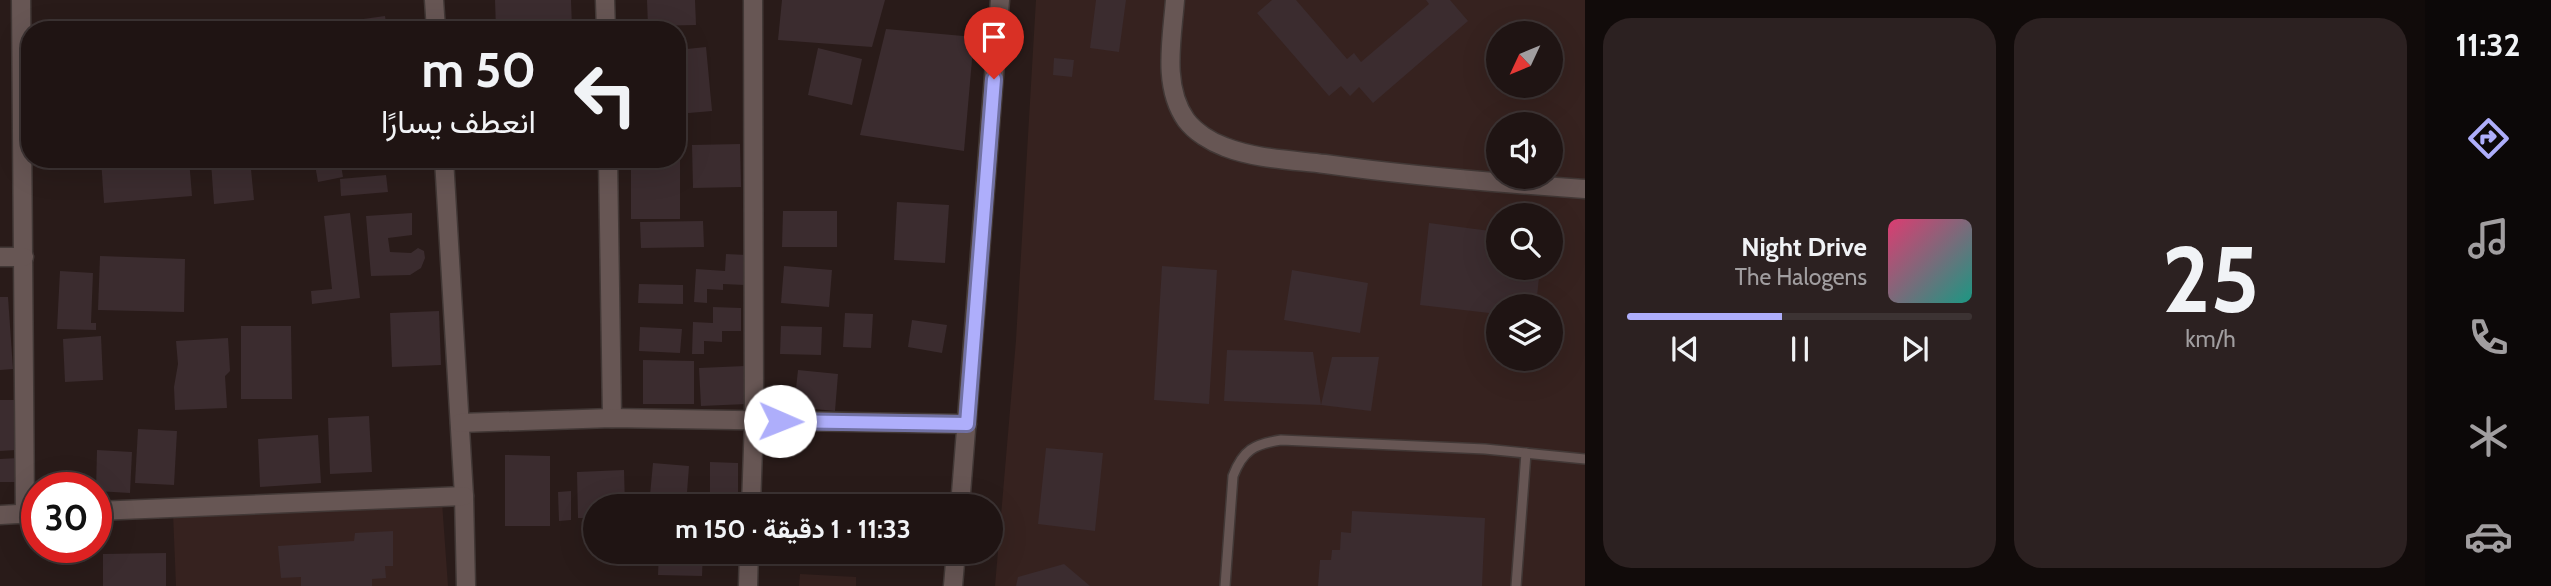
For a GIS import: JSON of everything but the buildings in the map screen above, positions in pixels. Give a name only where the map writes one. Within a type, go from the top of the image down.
[{"type":"street","points":[[21,0],[21,21]]},
{"type":"street","points":[[434,0],[435,21]]},
{"type":"street","points":[[605,0],[606,21]]},
{"type":"street","points":[[751,494],[754,420],[753,0]]},
{"type":"street","points":[[961,494],[1000,0]]},
{"type":"street","points":[[1175,0],[1170,69],[1174,96],[1186,120],[1207,139],[1227,148],[1253,154],[1379,172],[1585,189]]},
{"type":"street","points":[[23,168],[30,472]]},
{"type":"street","points":[[445,168],[464,496],[466,586]]},
{"type":"street","points":[[608,168],[612,418]]},
{"type":"street","points":[[0,257],[24,257]]},
{"type":"street","points":[[460,423],[612,418],[967,424]]},
{"type":"street","points":[[112,510],[464,496]]},
{"type":"street","points":[[0,515],[21,514]]},
{"type":"street","points":[[748,586],[749,564]]},
{"type":"street","points":[[953,586],[955,564]]},
{"type":"lane","points":[[1225,586],[1233,476],[1239,459],[1251,449],[1265,443],[1295,441],[1526,453],[1585,459]]},
{"type":"lane","points":[[1516,586],[1526,453]]},
{"type":"shaded area","points":[[1036,0],[1585,0],[1585,586],[995,586],[997,564],[1003,564],[1003,494],[1016,340]]},
{"type":"shaded area","points":[[442,502],[448,586],[176,586],[173,513]]},
{"type":"shaded area","points":[[800,574],[856,577],[856,586],[799,586]]},
{"type":"route","points":[[780,421],[967,424],[994,79]]}]
